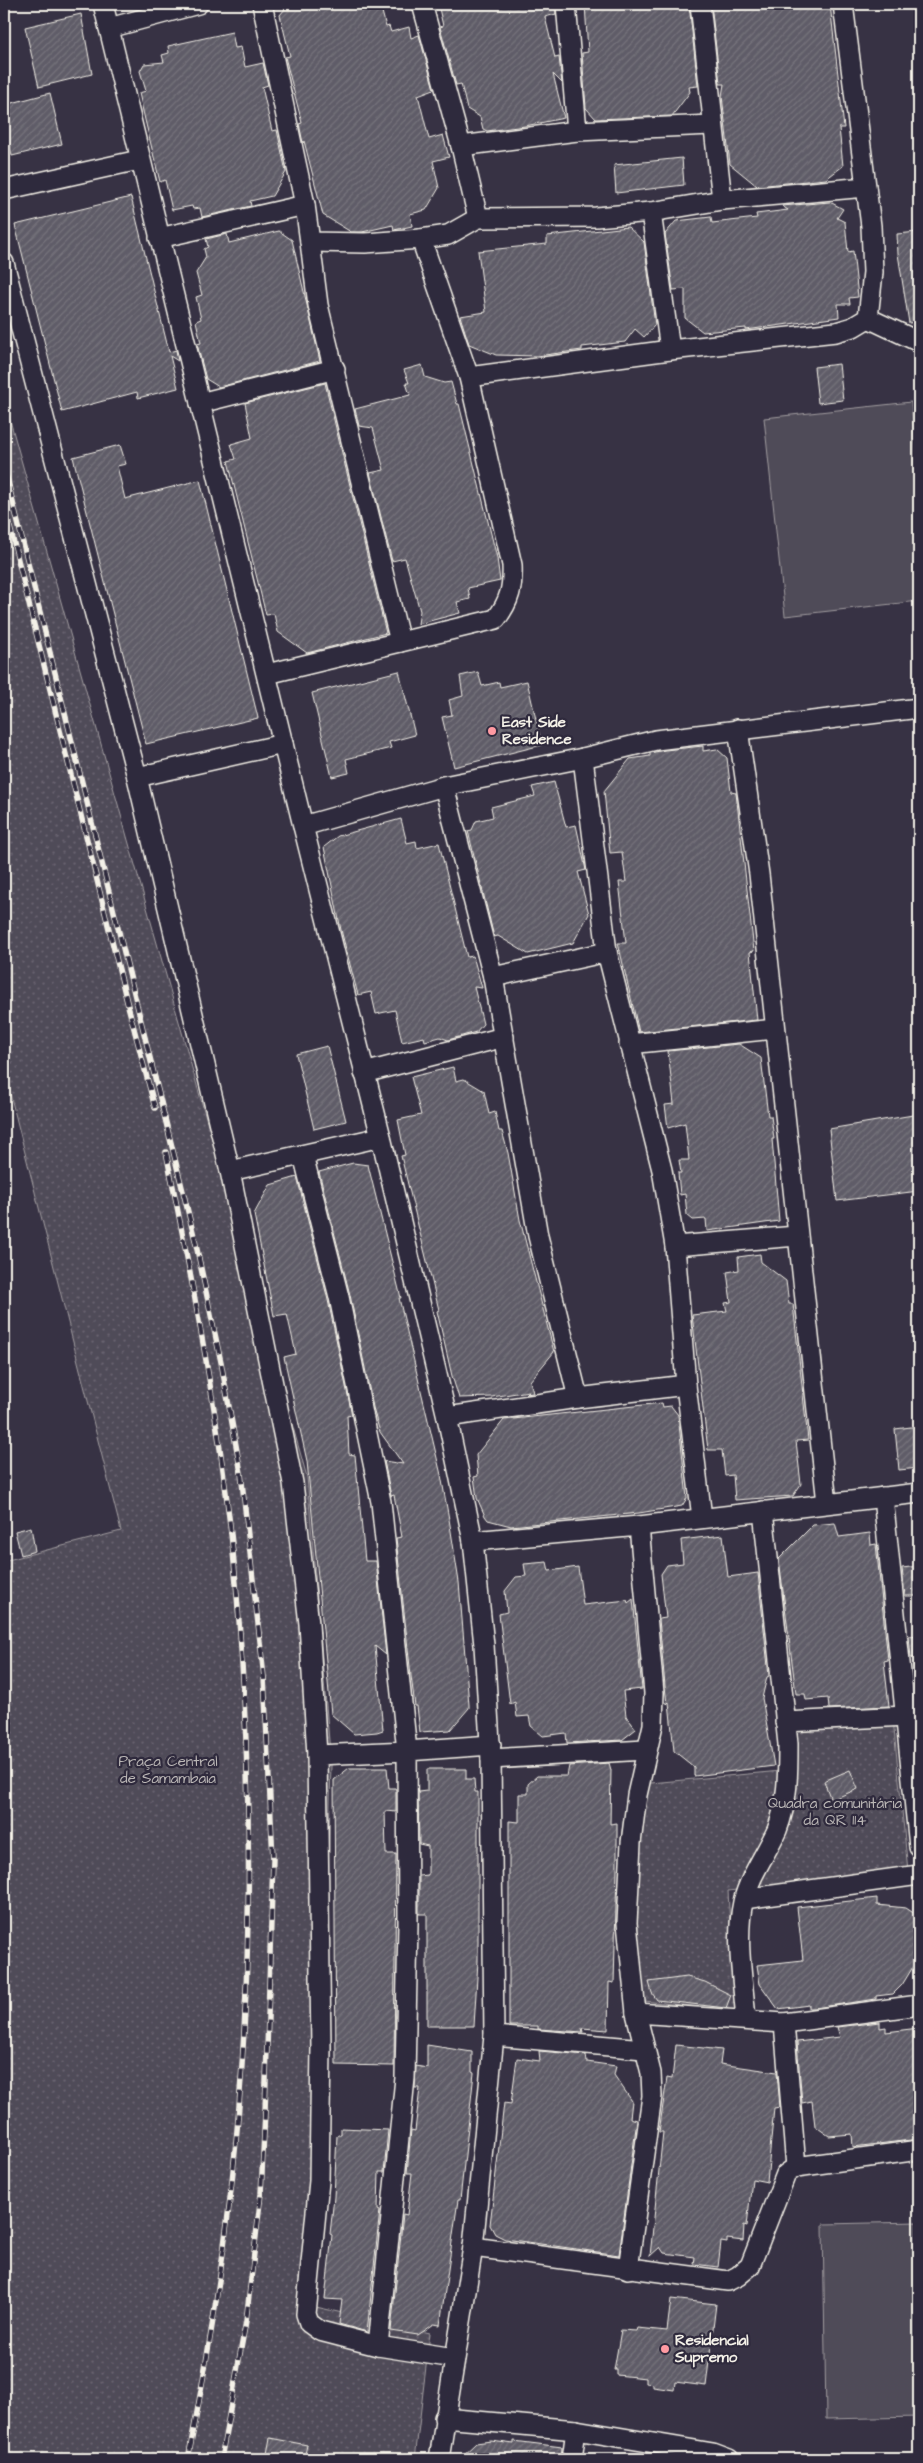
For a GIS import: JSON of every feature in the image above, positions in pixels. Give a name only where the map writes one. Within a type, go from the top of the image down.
[{"type":"street","points":[[103,4],[139,160],[381,1137],[447,1416],[474,1541],[484,1645],[491,1752],[494,2036],[473,2247],[444,2418],[439,2459]]},
{"type":"street","points":[[109,28],[198,4]]},
{"type":"street","points":[[262,4],[305,205],[318,304],[400,642]]},
{"type":"street","points":[[422,4],[462,146],[478,218]]},
{"type":"street","points":[[566,4],[577,131]]},
{"type":"street","points":[[700,4],[712,125],[722,200]]},
{"type":"street","points":[[843,4],[866,187],[873,272],[868,318]]},
{"type":"street","points":[[462,146],[577,131],[712,125]]},
{"type":"street","points":[[4,190],[139,160]]},
{"type":"street","points":[[310,242],[365,243],[421,239],[448,235],[478,218],[596,217],[651,212],[722,200],[866,187]]},
{"type":"street","points":[[159,238],[305,205]]},
{"type":"street","points":[[651,212],[670,350]]},
{"type":"street","points":[[267,674],[496,619],[508,604],[511,590],[512,564],[469,377],[421,239]]},
{"type":"street","points":[[4,263],[137,777],[230,1171],[293,1483],[309,1624],[317,1755],[321,2048],[319,2181],[306,2314],[309,2323],[320,2331],[378,2346],[454,2358]]},
{"type":"street","points":[[868,318],[919,342]]},
{"type":"street","points":[[469,377],[670,350],[836,332],[853,327],[868,318]]},
{"type":"street","points":[[200,403],[335,369]]},
{"type":"street","points":[[303,826],[444,786],[583,758],[656,740],[919,708]]},
{"type":"street","points":[[738,729],[759,874],[827,1503]]},
{"type":"street","points":[[137,777],[283,744]]},
{"type":"street","points":[[583,758],[607,952],[662,1170],[675,1246],[686,1385],[702,1518]]},
{"type":"street","points":[[444,786],[494,977],[538,1236],[578,1398]]},
{"type":"street","points":[[494,977],[607,952]]},
{"type":"street","points":[[629,1044],[775,1029]]},
{"type":"street","points":[[364,1073],[504,1037]]},
{"type":"street","points":[[230,1171],[381,1137]]},
{"type":"street","points":[[303,1155],[339,1297],[381,1502],[407,1751],[408,1923],[405,2078],[378,2346]]},
{"type":"street","points":[[675,1246],[797,1236]]},
{"type":"street","points":[[447,1416],[686,1385]]},
{"type":"street","points":[[474,1541],[639,1526],[919,1493]]},
{"type":"street","points":[[882,1497],[906,1716],[916,1764],[919,1847]]},
{"type":"street","points":[[746,2019],[740,1929],[744,1899],[754,1871],[768,1848],[782,1814],[788,1769],[785,1722],[763,1511]]},
{"type":"street","points":[[628,2269],[652,2096],[650,2073],[636,2013],[627,1924],[631,1843],[646,1750],[653,1725],[654,1692],[639,1526]]},
{"type":"street","points":[[785,1722],[906,1716]]},
{"type":"street","points":[[317,1755],[407,1751],[646,1750]]},
{"type":"street","points":[[744,1899],[919,1875]]},
{"type":"street","points":[[636,2013],[784,2023],[919,2005]]},
{"type":"street","points":[[784,2023],[796,2167]]},
{"type":"street","points":[[494,2036],[644,2050]]},
{"type":"street","points":[[473,2247],[728,2281],[738,2276],[750,2266],[786,2174],[796,2167],[919,2150]]},
{"type":"street","points":[[444,2418],[576,2430],[713,2453],[729,2459]]},
{"type":"street","points":[[572,2459],[576,2430]]},
{"type":"green space","name":"Praça Central de Samambaia","points":[[4,399],[307,1477],[331,1765],[316,2307],[430,2333],[415,2459],[4,2459],[4,1561],[121,1531],[4,1070]]},
{"type":"green space","points":[[911,402],[919,482],[919,601],[785,616],[764,418]]},
{"type":"green space","name":"Quadra comunitária da QR 114","points":[[893,1719],[908,1871],[728,1891],[735,2011],[626,1999],[621,1838],[629,1785],[781,1771],[782,1727]]},
{"type":"green space","points":[[919,2222],[919,2417],[826,2419],[823,2224]]},
{"type":"building","points":[[289,4],[380,4],[386,27],[389,26],[391,32],[409,27],[411,38],[419,35],[434,89],[418,95],[429,139],[443,135],[449,157],[433,161],[439,188],[426,210],[410,214],[412,226],[394,230],[393,225],[362,232],[351,232],[323,215],[304,141],[303,143],[299,124],[302,123],[285,57],[290,56],[280,15]]},
{"type":"building","points":[[438,4],[555,4],[556,14],[545,17],[555,58],[559,57],[562,83],[553,74],[564,118],[525,126],[487,131],[483,129],[480,117],[467,109],[461,84],[456,85],[440,27],[443,26]]},
{"type":"building","points":[[585,4],[689,4],[698,86],[689,87],[690,92],[672,116],[596,119],[586,108],[582,53],[588,52]]},
{"type":"building","points":[[711,4],[830,4],[844,128],[839,128],[843,166],[826,179],[757,186],[730,164],[722,96],[724,84],[720,84]]},
{"type":"building","points":[[81,14],[92,74],[39,87],[25,27]]},
{"type":"building","points":[[232,32],[235,48],[241,47],[245,67],[263,63],[268,85],[262,87],[272,131],[277,130],[286,172],[272,196],[250,201],[251,206],[202,217],[200,208],[193,209],[192,206],[172,210],[165,180],[160,182],[145,120],[139,93],[146,91],[140,71],[144,64],[164,62],[162,55],[169,53],[168,46]]},
{"type":"building","points":[[50,93],[62,144],[12,156],[4,120],[4,105]]},
{"type":"building","points":[[682,158],[684,185],[616,193],[614,165]]},
{"type":"building","points":[[131,197],[169,352],[176,350],[178,361],[170,356],[178,388],[138,398],[137,392],[62,412],[15,225]]},
{"type":"building","points":[[830,202],[843,209],[837,218],[845,222],[848,252],[853,251],[858,297],[849,298],[850,304],[838,304],[839,317],[746,330],[746,328],[703,332],[685,318],[685,289],[673,290],[665,234],[676,221],[711,217],[712,223],[757,218],[756,214],[788,210],[782,206]]},
{"type":"building","points":[[628,227],[644,242],[655,325],[644,337],[635,329],[625,342],[582,347],[582,350],[537,356],[496,355],[469,344],[460,316],[486,312],[478,251],[547,244],[547,236]]},
{"type":"building","points":[[279,231],[292,240],[320,361],[219,387],[206,379],[197,344],[201,343],[196,321],[201,319],[196,297],[202,295],[196,273],[206,257],[204,249],[208,247],[206,239],[227,234],[229,243]]},
{"type":"building","points":[[918,232],[919,322],[909,323],[898,254],[897,234]]},
{"type":"building","points":[[839,364],[843,400],[818,403],[814,367]]},
{"type":"building","points":[[422,365],[425,377],[444,383],[451,382],[457,404],[459,404],[497,558],[500,581],[468,588],[470,599],[457,602],[460,613],[418,624],[420,611],[405,558],[392,561],[370,473],[384,470],[373,428],[359,426],[355,409],[410,395],[406,383],[409,383],[404,370]]},
{"type":"building","points":[[325,383],[386,633],[307,653],[278,632],[274,614],[266,615],[228,461],[236,459],[231,444],[252,438],[245,403]]},
{"type":"building","points":[[120,445],[126,464],[117,466],[125,499],[200,480],[258,718],[146,744],[73,457]]},
{"type":"building","points":[[399,671],[415,735],[389,742],[391,748],[346,759],[349,773],[332,777],[312,693]]},
{"type":"building","name":"East Side Residence","points":[[478,672],[482,686],[499,682],[500,687],[527,681],[542,745],[454,767],[442,717],[452,715],[449,700],[463,696],[460,676]]},
{"type":"building","points":[[703,746],[703,751],[717,749],[727,758],[731,792],[736,793],[754,951],[750,952],[757,1020],[639,1032],[618,943],[626,943],[619,882],[626,882],[622,852],[610,853],[604,791],[630,759],[650,756],[650,753],[665,750]]},
{"type":"building","points":[[554,782],[566,827],[576,825],[586,870],[578,872],[589,914],[573,943],[528,954],[498,936],[494,937],[468,831],[472,830],[476,821],[493,817],[491,807],[535,796],[532,787]]},
{"type":"building","points":[[401,819],[407,843],[416,841],[417,848],[439,843],[467,957],[473,956],[482,988],[474,987],[483,1024],[476,1032],[448,1040],[440,1037],[425,1041],[424,1037],[402,1042],[395,1010],[376,1014],[371,992],[358,995],[341,930],[324,847],[338,836]]},
{"type":"building","points":[[739,1044],[761,1058],[768,1116],[771,1116],[774,1139],[772,1139],[779,1221],[707,1231],[706,1219],[693,1220],[687,1215],[685,1194],[680,1195],[678,1173],[681,1173],[679,1160],[689,1160],[685,1123],[668,1128],[665,1105],[674,1104],[668,1051]]},
{"type":"building","points":[[327,1046],[346,1121],[314,1129],[296,1054]]},
{"type":"building","points":[[453,1067],[456,1081],[464,1079],[484,1091],[489,1114],[495,1112],[499,1131],[502,1131],[508,1153],[520,1220],[554,1352],[530,1381],[533,1393],[526,1394],[529,1391],[492,1397],[459,1398],[452,1376],[437,1311],[439,1310],[401,1156],[405,1155],[398,1120],[421,1115],[411,1077]]},
{"type":"building","points":[[919,1114],[919,1191],[837,1201],[829,1129]]},
{"type":"building","points":[[353,1163],[368,1165],[401,1298],[399,1298],[441,1475],[450,1525],[459,1582],[469,1708],[450,1730],[420,1732],[411,1676],[396,1538],[402,1537],[394,1495],[391,1496],[384,1461],[403,1464],[380,1432],[374,1412],[350,1295],[319,1172]]},
{"type":"building","points":[[297,1177],[328,1300],[352,1415],[347,1416],[349,1454],[355,1455],[365,1561],[376,1561],[386,1655],[375,1646],[383,1730],[377,1732],[354,1734],[331,1714],[307,1461],[284,1357],[296,1354],[287,1314],[274,1316],[254,1214],[270,1185]]},
{"type":"building","points":[[760,1254],[761,1262],[786,1281],[789,1304],[793,1304],[808,1440],[796,1441],[801,1484],[793,1496],[735,1500],[733,1475],[725,1476],[722,1450],[708,1450],[692,1315],[727,1311],[725,1303],[731,1302],[727,1272],[739,1270],[738,1257]]},
{"type":"building","points":[[662,1403],[663,1407],[671,1406],[678,1415],[687,1498],[682,1506],[639,1513],[511,1526],[488,1520],[485,1516],[477,1498],[474,1477],[478,1476],[476,1455],[504,1420]]},
{"type":"building","points":[[919,1426],[919,1468],[899,1470],[895,1429]]},
{"type":"building","points":[[835,1523],[839,1537],[870,1533],[871,1545],[876,1544],[888,1660],[884,1661],[889,1706],[829,1709],[828,1698],[806,1700],[805,1694],[796,1694],[779,1559],[813,1525]]},
{"type":"building","points":[[31,1527],[35,1551],[21,1555],[15,1531]]},
{"type":"building","points":[[723,1535],[728,1577],[758,1573],[769,1676],[767,1677],[762,1698],[774,1766],[694,1776],[694,1767],[674,1751],[669,1702],[667,1704],[659,1619],[666,1618],[661,1574],[667,1565],[683,1563],[681,1540]]},
{"type":"building","points":[[547,1562],[549,1571],[578,1567],[583,1605],[627,1600],[628,1603],[633,1599],[642,1689],[623,1691],[626,1716],[636,1729],[622,1740],[567,1743],[566,1733],[543,1736],[531,1726],[529,1716],[517,1717],[515,1702],[510,1704],[499,1614],[507,1612],[505,1591],[516,1577],[526,1576],[524,1564]]},
{"type":"building","points":[[919,1566],[919,1596],[905,1596],[902,1568]]},
{"type":"building","points":[[919,1635],[919,1657],[911,1658],[909,1636]]},
{"type":"building","points":[[609,1763],[611,1770],[610,1824],[617,1823],[617,1869],[614,1983],[609,1982],[608,2030],[582,2028],[583,2032],[538,2029],[538,2026],[509,2026],[509,1821],[519,1822],[519,1794],[528,1794],[528,1784],[537,1776],[567,1776],[569,1766]]},
{"type":"building","points":[[349,1768],[387,1768],[389,1788],[395,1788],[396,1790],[396,1812],[385,1811],[386,1854],[396,1854],[394,2066],[336,2065],[334,1780]]},
{"type":"building","points":[[427,1769],[466,1769],[466,1779],[474,1779],[475,1792],[478,1792],[478,1961],[474,2026],[427,2026],[427,1914],[419,1914],[419,1876],[428,1875],[428,1846],[419,1844],[418,1792],[427,1791]]},
{"type":"building","points":[[850,1770],[858,1789],[831,1800],[824,1781]]},
{"type":"building","points":[[877,1898],[877,1905],[906,1908],[918,1916],[919,1957],[902,1985],[893,1994],[876,1996],[876,1999],[815,2008],[809,2008],[809,2005],[778,2009],[760,1984],[757,1965],[803,1960],[797,1907]]},
{"type":"building","points":[[687,1977],[705,1982],[731,1995],[726,2008],[657,2000],[652,1993],[649,1982]]},
{"type":"building","points":[[880,2022],[880,2028],[886,2027],[886,2032],[919,2028],[919,2139],[853,2147],[852,2134],[829,2136],[815,2126],[812,2101],[802,2103],[797,2042],[840,2037],[837,2027]]},
{"type":"building","points":[[427,2045],[472,2052],[472,2072],[474,2073],[460,2200],[458,2200],[440,2325],[434,2324],[418,2335],[391,2331],[403,2214],[407,2215],[412,2173],[407,2173],[411,2130],[415,2131],[420,2088],[415,2088],[416,2066],[427,2068]]},
{"type":"building","points":[[676,2045],[722,2050],[720,2064],[777,2072],[780,2107],[774,2108],[767,2182],[752,2179],[747,2226],[744,2225],[743,2241],[727,2239],[727,2243],[721,2242],[718,2267],[694,2264],[695,2257],[664,2253],[660,2247],[650,2256],[663,2132],[659,2132],[667,2078],[672,2079]]},
{"type":"building","points":[[539,2051],[586,2055],[587,2062],[616,2066],[614,2075],[632,2101],[630,2118],[637,2120],[619,2255],[505,2239],[495,2234],[490,2225],[504,2103],[511,2104],[517,2058],[540,2061]]},
{"type":"building","points":[[341,2128],[388,2130],[384,2172],[379,2172],[378,2209],[380,2210],[367,2332],[339,2324],[342,2300],[325,2299],[332,2235],[330,2234],[337,2135],[341,2135]]},
{"type":"building","name":"Residencial Supremo","points":[[671,2299],[716,2304],[706,2386],[675,2382],[674,2390],[653,2387],[653,2384],[646,2383],[646,2378],[616,2375],[616,2370],[614,2370],[621,2330],[636,2331],[637,2328],[667,2331]]},
{"type":"building","points":[[270,2438],[307,2445],[304,2459],[266,2459]]},
{"type":"building","points":[[491,2441],[514,2444],[514,2441],[562,2447],[561,2459],[459,2459],[476,2443]]},
{"type":"railway","points":[[4,466],[195,1240],[221,1362],[241,1473],[264,1677],[273,1859],[261,2194],[246,2321],[221,2459]]},
{"type":"railway","points":[[4,503],[155,1108]]},
{"type":"railway","points":[[166,1152],[207,1366],[224,1474],[241,1648],[247,1779],[247,1975],[239,2106],[219,2283],[188,2459]]},
{"type":"place","name":"East Side Residence","points":[[492,731]]},
{"type":"place","name":"Residencial Supremo","points":[[665,2349]]}]
